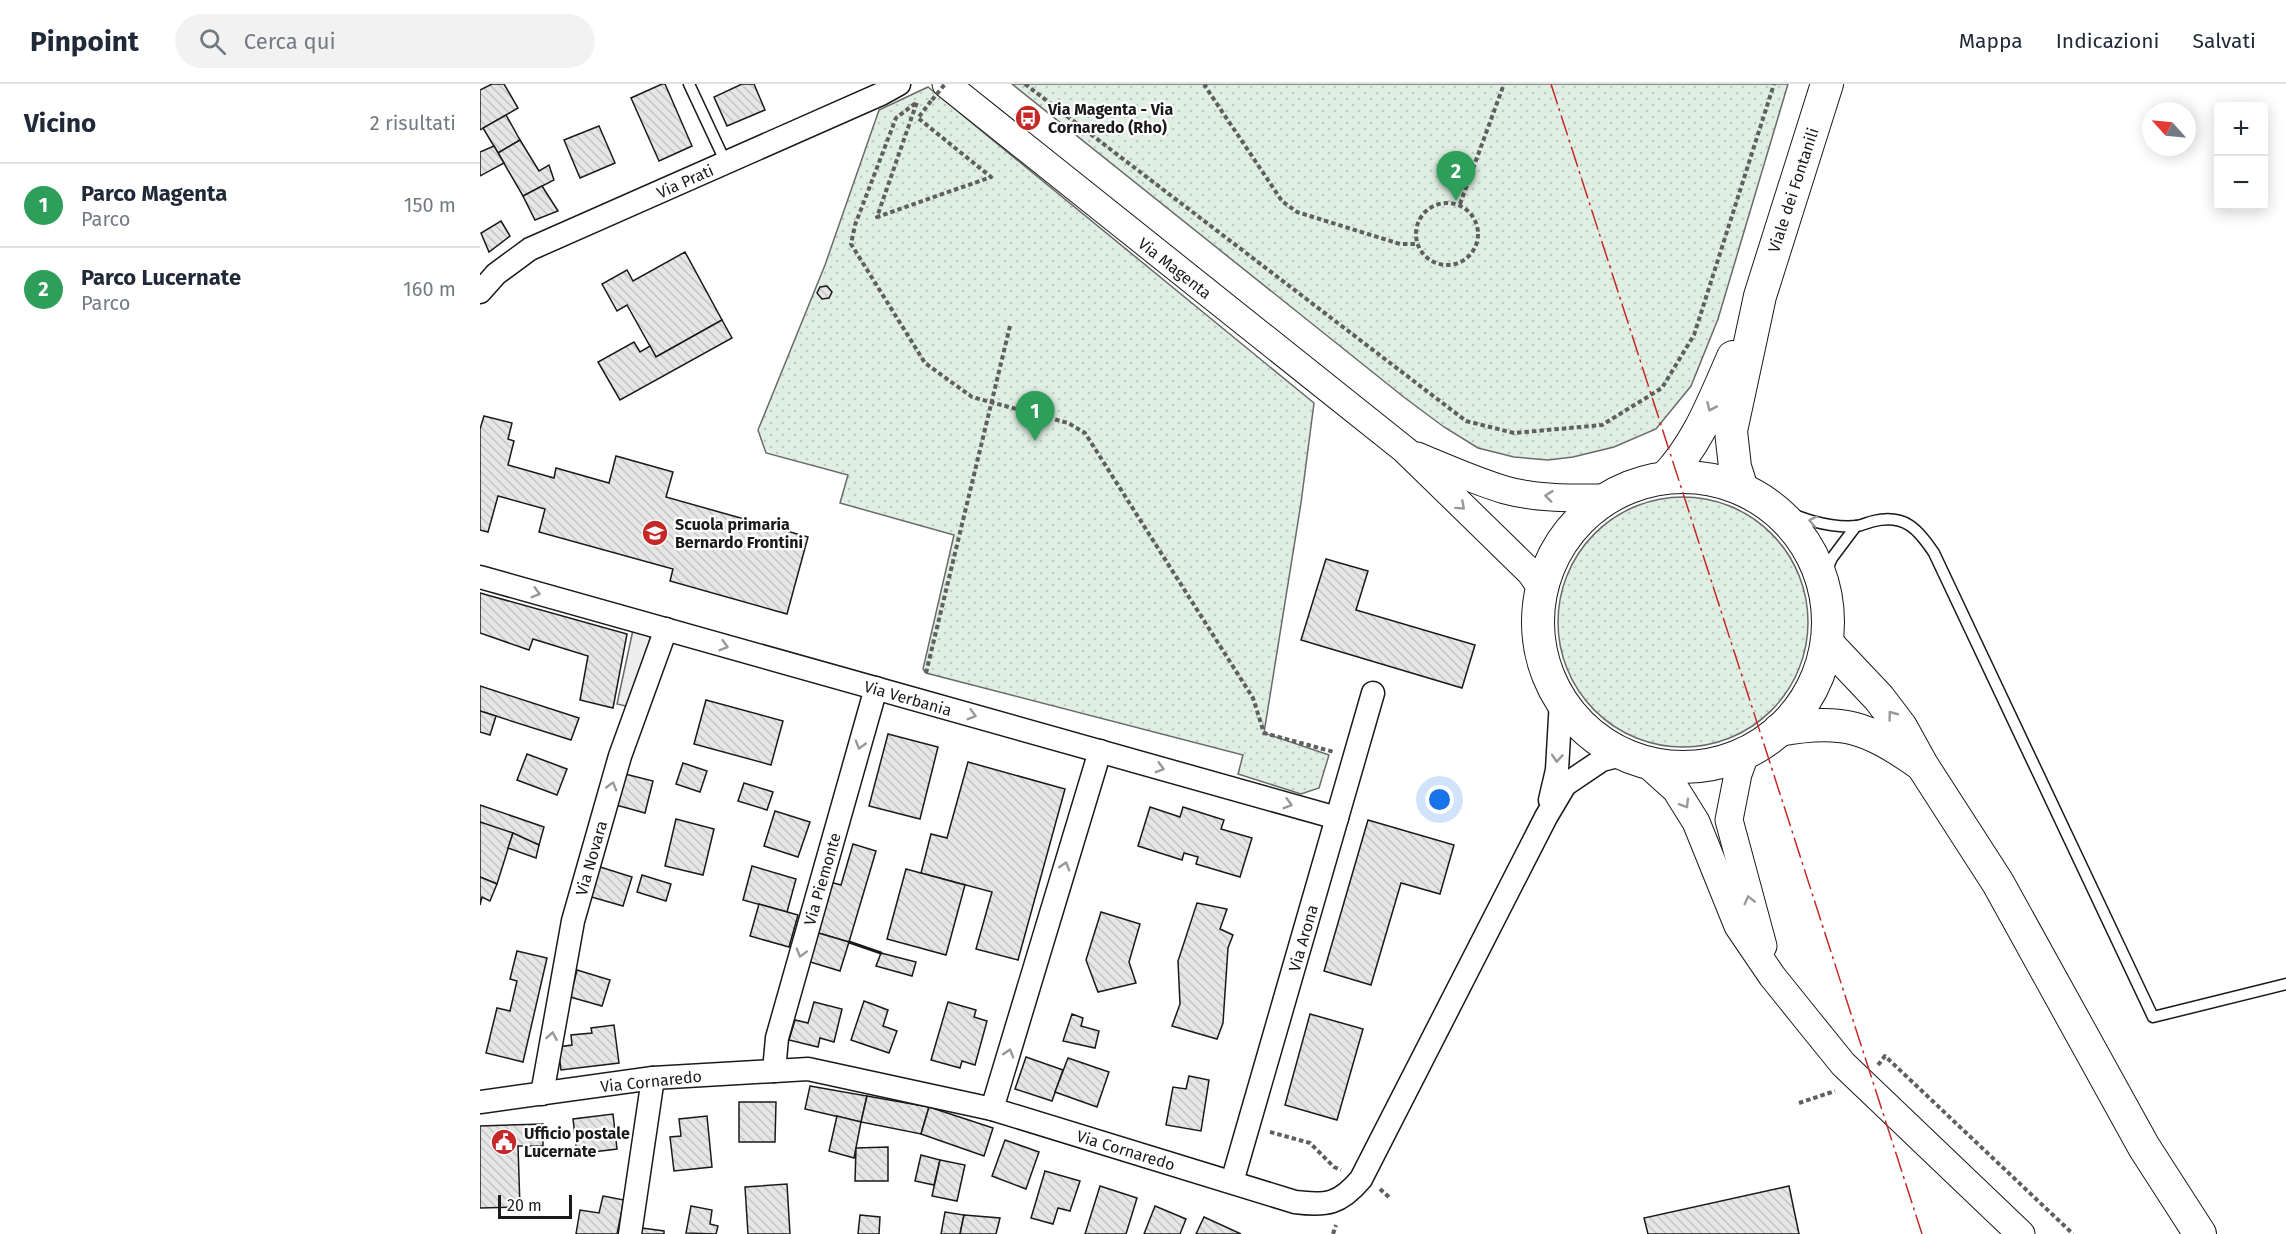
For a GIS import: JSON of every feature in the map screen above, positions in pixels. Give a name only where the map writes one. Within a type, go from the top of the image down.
[{"type":"main road","name":"Viale dei Fontanili","points":[[1742,489],[1735,467],[1731,431],[1760,296],[1827,84]]},
{"type":"main road","name":"Viale dei Fontanili","points":[[1665,478],[1681,462],[1700,432],[1760,296]]},
{"type":"main road","points":[[1701,477],[1742,489],[1772,506],[1802,538],[1815,561],[1827,607],[1827,643],[1816,680],[1807,697],[1779,730],[1746,752],[1702,765],[1673,766],[1635,758],[1599,740],[1582,726],[1561,700],[1551,681],[1540,643],[1538,615],[1542,589],[1550,565],[1565,538],[1586,514],[1608,498],[1626,489],[1665,478],[1701,477]]},
{"type":"main road","points":[[1827,643],[1879,698],[1901,727],[1922,765],[1998,883],[2144,1147],[2200,1234]]},
{"type":"main road","points":[[1779,730],[1810,724],[1835,724],[1861,729],[1888,741],[1922,765]]},
{"type":"street","name":"Via Prati","points":[[480,292],[496,274],[530,249],[899,84]]},
{"type":"street","name":"Via Magenta","points":[[941,89],[1405,450],[1523,565],[1542,589]]},
{"type":"street","name":"Via Magenta","points":[[1405,450],[1454,472],[1507,490],[1557,498],[1608,498]]},
{"type":"street","name":"Via Verbania","points":[[480,577],[1337,818]]},
{"type":"street","name":"Via Novara","points":[[542,1094],[573,921],[620,756],[666,629]]},
{"type":"street","name":"Via Piemonte","points":[[774,1071],[777,1038],[876,688]]},
{"type":"street","name":"Via Arona","points":[[1232,1182],[1373,693]]},
{"type":"street","name":"Via Cornaredo","points":[[1546,817],[1557,770],[1561,700]]},
{"type":"street","points":[[992,1109],[1100,751]]},
{"type":"street","points":[[1746,752],[1738,774],[1729,820],[1753,915],[1773,976]]},
{"type":"street","name":"Via Cornaredo","points":[[480,1102],[653,1078],[808,1069],[992,1109],[1295,1202],[1315,1204],[1335,1201],[1347,1195],[1361,1179],[1546,817],[1565,785],[1602,760],[1635,758]]},
{"type":"street","points":[[1635,758],[1676,790],[1696,822],[1738,926],[1773,976],[1843,1064],[2021,1234]]},
{"type":"street","points":[[630,1234],[653,1078]]},
{"type":"lane","points":[[689,84],[726,163]]},
{"type":"lane","points":[[1772,506],[1809,522],[1856,526],[1896,518],[1910,525],[1923,536],[2153,1017],[2286,984]]},
{"type":"lane","points":[[1822,581],[1832,558],[1856,526]]},
{"type":"path","points":[[1025,84],[1466,421],[1514,434],[1602,425],[1662,388],[1694,334],[1774,84]]},
{"type":"path","points":[[1206,84],[1205,86],[1282,201],[1297,212],[1400,244],[1418,244]]},
{"type":"path","points":[[1460,204],[1504,84]]},
{"type":"path","points":[[941,89],[918,118],[991,177],[878,217],[916,102],[896,118],[855,225],[851,244],[925,363],[972,397],[1068,423],[1085,433],[1253,698],[1264,733],[1339,753]]},
{"type":"path","points":[[1447,202],[1460,204],[1475,218],[1479,236],[1475,250],[1466,260],[1452,265],[1438,264],[1427,258],[1418,244],[1416,234],[1418,223],[1424,212],[1434,205],[1447,202]]},
{"type":"path","points":[[926,673],[1010,326]]},
{"type":"path","points":[[1885,1056],[2073,1234]]},
{"type":"path","points":[[1799,1103],[1862,1082]]},
{"type":"path","points":[[1249,1126],[1310,1143],[1334,1167],[1381,1190],[1390,1199]]},
{"type":"green space","points":[[1012,84],[1788,84],[1718,319],[1691,386],[1656,429],[1614,447],[1573,457],[1548,460],[1514,457],[1478,448],[1444,427]]},
{"type":"green space","points":[[928,87],[1314,403],[1301,503],[1264,733],[1329,755],[1319,788],[1301,794],[1238,774],[1243,755],[926,673],[923,669],[954,535],[840,503],[848,475],[766,453],[758,430],[825,265],[879,110]]},
{"type":"green space","points":[[1671,497],[1695,497],[1719,502],[1742,511],[1772,533],[1787,552],[1799,574],[1806,598],[1808,622],[1806,646],[1799,670],[1787,692],[1772,711],[1753,726],[1731,738],[1695,747],[1671,747],[1647,742],[1624,733],[1603,719],[1586,702],[1572,681],[1563,658],[1558,634],[1558,610],[1563,586],[1572,563],[1586,542],[1603,525],[1624,511],[1647,502]]},
{"type":"shaded area","points":[[633,630],[651,634],[634,708],[617,704]]},
{"type":"building","points":[[492,84],[504,84],[518,108],[480,130],[480,90]]},
{"type":"building","points":[[665,84],[692,146],[659,161],[631,98]]},
{"type":"building","points":[[742,84],[754,84],[765,110],[727,126],[714,97]]},
{"type":"building","points":[[506,115],[520,140],[498,153],[483,128]]},
{"type":"building","points":[[599,126],[615,163],[580,178],[564,140]]},
{"type":"building","points":[[520,140],[539,171],[549,165],[554,180],[523,196],[498,153]]},
{"type":"building","points":[[494,146],[504,163],[480,176],[480,152]]},
{"type":"building","points":[[542,186],[558,211],[535,220],[523,196]]},
{"type":"building","points":[[501,221],[510,236],[489,252],[481,233]]},
{"type":"building","points":[[685,252],[722,320],[656,357],[627,305],[617,311],[602,284],[627,270],[633,281]]},
{"type":"building","points":[[827,286],[832,292],[829,298],[822,299],[817,293],[820,287]]},
{"type":"building","points":[[722,320],[732,338],[620,400],[598,362],[634,342],[640,352],[650,346],[656,357]]},
{"type":"building","points":[[484,416],[512,423],[508,439],[514,441],[508,465],[554,478],[556,468],[609,483],[616,456],[673,472],[666,497],[808,537],[787,614],[670,581],[673,569],[539,532],[545,509],[498,496],[488,532],[480,530],[480,429]]},
{"type":"building","points":[[1326,559],[1368,571],[1356,610],[1475,645],[1462,688],[1301,640]]},
{"type":"building","points":[[480,593],[627,634],[613,708],[580,700],[588,656],[533,639],[529,650],[480,633]]},
{"type":"building","points":[[480,686],[579,718],[571,740],[480,711]]},
{"type":"building","points":[[706,700],[783,721],[771,765],[694,744]]},
{"type":"building","points":[[480,711],[496,716],[490,735],[480,732]]},
{"type":"building","points":[[888,734],[938,747],[920,819],[869,806]]},
{"type":"building","points":[[527,754],[567,769],[557,795],[517,780]]},
{"type":"building","points":[[968,762],[1065,789],[1018,960],[976,949],[992,892],[921,873],[931,834],[947,838]]},
{"type":"building","points":[[683,763],[707,771],[700,792],[676,784]]},
{"type":"building","points":[[625,774],[653,781],[645,813],[616,805]]},
{"type":"building","points":[[744,783],[773,792],[767,810],[738,801]]},
{"type":"building","points":[[480,805],[544,827],[539,845],[480,822]]},
{"type":"building","points":[[1150,807],[1180,817],[1183,807],[1224,820],[1221,829],[1252,838],[1240,877],[1196,864],[1198,857],[1184,853],[1182,860],[1138,846]]},
{"type":"building","points":[[775,811],[810,822],[798,857],[764,846]]},
{"type":"building","points":[[676,819],[714,829],[703,875],[665,866]]},
{"type":"building","points":[[1368,820],[1454,845],[1440,894],[1401,883],[1371,985],[1324,971]]},
{"type":"building","points":[[480,822],[513,833],[497,884],[480,877]]},
{"type":"building","points":[[513,833],[539,845],[536,858],[508,848]]},
{"type":"building","points":[[853,844],[876,851],[849,942],[815,932],[830,882],[841,885]]},
{"type":"building","points":[[597,866],[632,877],[623,906],[588,896]]},
{"type":"building","points":[[752,866],[796,879],[787,912],[743,900]]},
{"type":"building","points":[[906,869],[965,885],[946,955],[887,939]]},
{"type":"building","points":[[642,875],[671,884],[666,901],[637,892]]},
{"type":"building","points":[[480,877],[497,884],[490,901],[482,897],[480,905]]},
{"type":"building","points":[[1197,903],[1227,909],[1220,929],[1233,935],[1228,948],[1223,1023],[1217,1039],[1172,1026],[1180,1004],[1178,961]]},
{"type":"building","points":[[759,904],[798,915],[789,947],[750,936]]},
{"type":"building","points":[[1101,912],[1140,924],[1129,962],[1136,983],[1098,992],[1086,960]]},
{"type":"building","points":[[815,932],[849,942],[840,971],[807,961]]},
{"type":"building","points":[[517,951],[547,958],[523,1062],[486,1053],[497,1008],[510,1011],[517,981],[510,979]]},
{"type":"building","points":[[881,953],[916,962],[912,976],[876,966]]},
{"type":"building","points":[[577,970],[610,980],[602,1006],[570,997]]},
{"type":"building","points":[[864,1001],[888,1010],[883,1026],[897,1031],[889,1053],[851,1040]]},
{"type":"building","points":[[814,1002],[842,1009],[834,1042],[820,1038],[818,1047],[789,1040],[795,1020],[808,1023]]},
{"type":"building","points":[[948,1002],[976,1010],[974,1017],[987,1021],[975,1065],[962,1061],[960,1068],[931,1060]]},
{"type":"building","points":[[1072,1014],[1083,1018],[1081,1026],[1099,1031],[1095,1048],[1063,1041]]},
{"type":"building","points":[[1310,1014],[1363,1029],[1337,1120],[1285,1105]]},
{"type":"building","points":[[614,1025],[619,1063],[561,1070],[558,1047],[572,1045],[571,1035],[592,1033],[591,1028]]},
{"type":"building","points":[[1026,1057],[1063,1070],[1052,1101],[1015,1089]]},
{"type":"building","points":[[1068,1058],[1109,1072],[1097,1107],[1055,1092]]},
{"type":"building","points":[[1189,1076],[1209,1080],[1201,1131],[1166,1125],[1173,1087],[1186,1089]]},
{"type":"building","points":[[810,1086],[867,1096],[861,1122],[805,1109]]},
{"type":"building","points":[[867,1096],[929,1107],[921,1134],[861,1122]]},
{"type":"building","points":[[739,1102],[776,1102],[775,1142],[739,1142]]},
{"type":"building","points":[[929,1107],[993,1128],[984,1156],[921,1134]]},
{"type":"building","points":[[613,1114],[617,1149],[577,1154],[573,1119]]},
{"type":"building","points":[[707,1116],[712,1167],[674,1171],[670,1137],[681,1136],[679,1119]]},
{"type":"building","points":[[837,1116],[861,1122],[854,1158],[829,1151]]},
{"type":"building","points":[[543,1124],[543,1146],[518,1146],[520,1207],[480,1208],[480,1126]]},
{"type":"building","points":[[1005,1140],[1039,1152],[1026,1189],[992,1176]]},
{"type":"building","points":[[888,1147],[888,1181],[855,1181],[856,1148]]},
{"type":"building","points":[[921,1155],[940,1160],[934,1185],[915,1181]]},
{"type":"building","points":[[940,1160],[965,1165],[957,1201],[932,1196]]},
{"type":"building","points":[[1045,1171],[1080,1181],[1070,1211],[1058,1208],[1053,1224],[1031,1218]]},
{"type":"building","points":[[787,1184],[790,1234],[748,1234],[745,1187]]},
{"type":"building","points":[[1100,1186],[1137,1198],[1126,1234],[1085,1234]]},
{"type":"building","points":[[1789,1186],[1799,1234],[1648,1234],[1644,1218]]},
{"type":"building","points":[[603,1196],[624,1200],[617,1234],[576,1234],[580,1210],[599,1213]]},
{"type":"building","points":[[691,1206],[712,1210],[710,1224],[718,1226],[716,1234],[686,1233]]},
{"type":"building","points":[[1155,1206],[1186,1219],[1180,1234],[1144,1234]]},
{"type":"building","points":[[945,1212],[964,1215],[960,1234],[941,1234]]},
{"type":"building","points":[[860,1215],[880,1217],[879,1234],[858,1234]]},
{"type":"building","points":[[964,1215],[1000,1218],[996,1234],[960,1234]]},
{"type":"building","points":[[1204,1217],[1241,1234],[1196,1234]]},
{"type":"building","points":[[642,1228],[664,1231],[664,1234],[641,1234]]},
{"type":"wall","points":[[849,942],[881,953]]},
{"type":"power","points":[[1551,84],[1922,1234]]},
{"type":"place","name":"Via Magenta - Via Cornaredo (Rho)","points":[[1028,118]]},
{"type":"place","name":"Parco Lucernate","points":[[1456,201]]},
{"type":"place","name":"Parco Magenta","points":[[1035,441]]},
{"type":"place","name":"Scuola primaria Bernardo Frontini","points":[[655,533]]},
{"type":"place","name":"Ufficio postale Lucernate","points":[[504,1142]]}]
